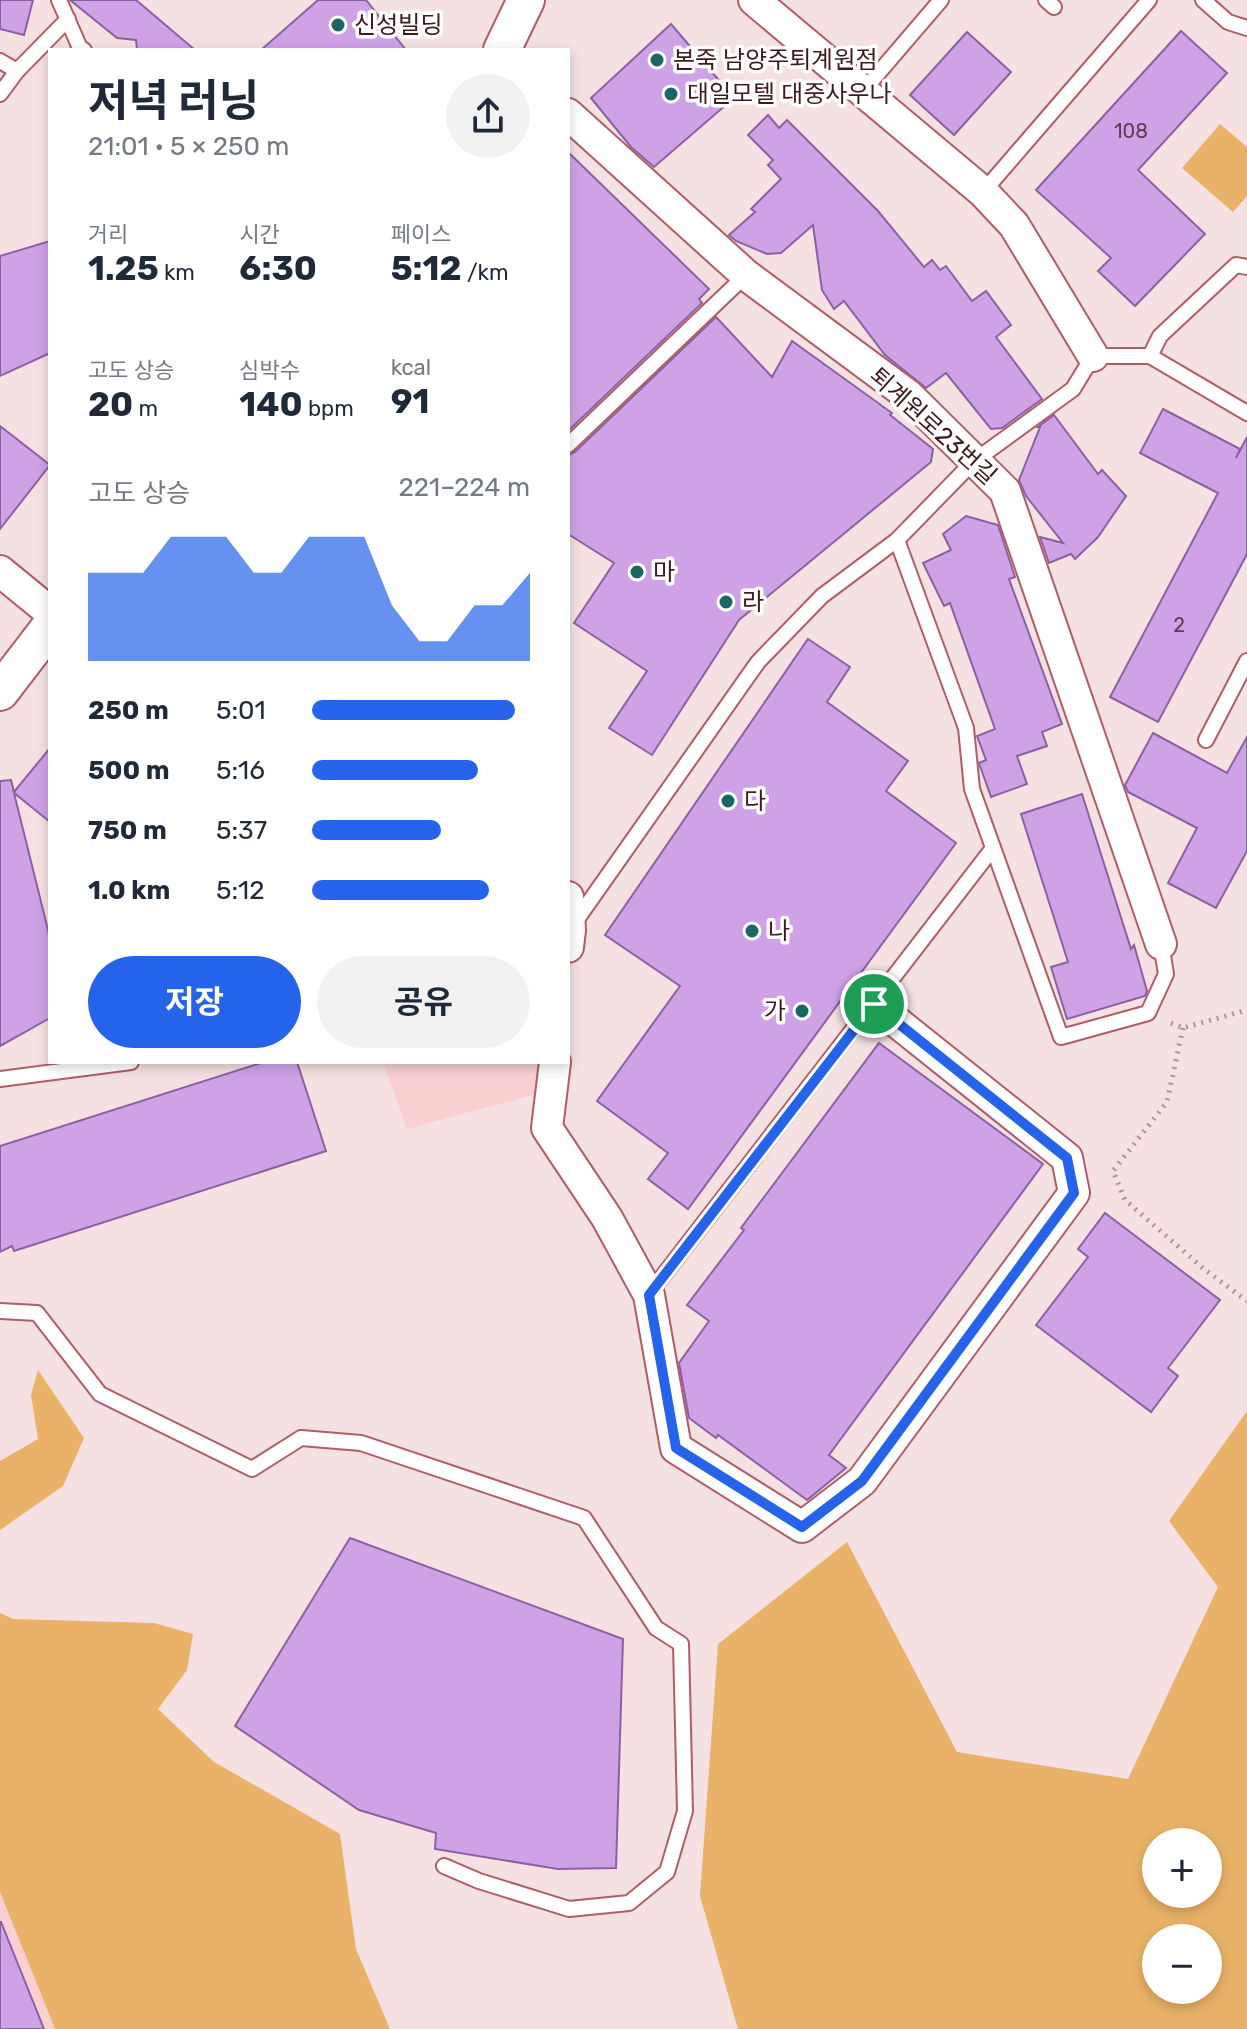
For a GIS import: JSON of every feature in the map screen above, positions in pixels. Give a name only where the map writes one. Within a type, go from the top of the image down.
[{"type":"street","points":[[503,48],[526,0]]},
{"type":"street","points":[[754,0],[983,192],[1014,225],[1093,356]]},
{"type":"street","name":"퇴계원로23번길","points":[[570,116],[746,275],[908,395],[1005,491],[1161,944]]},
{"type":"street","points":[[0,571],[48,610]]},
{"type":"street","points":[[0,692],[48,630]]},
{"type":"street","points":[[555,1064],[547,1128],[607,1218],[649,1295],[676,1448],[802,1527],[862,1481],[1074,1193],[1067,1158],[874,1004]]},
{"type":"lane","points":[[59,0],[80,48]]},
{"type":"lane","points":[[863,91],[941,0]]},
{"type":"lane","points":[[983,192],[1149,0]]},
{"type":"lane","points":[[1203,0],[1228,22],[1247,28]]},
{"type":"lane","points":[[0,94],[17,71],[68,19]]},
{"type":"lane","points":[[0,61],[17,71]]},
{"type":"lane","points":[[1150,356],[1160,336],[1236,265],[1247,267]]},
{"type":"lane","points":[[570,443],[746,275]]},
{"type":"lane","points":[[570,938],[758,662],[822,596],[897,540],[973,462],[1073,389],[1093,356],[1150,356],[1247,413]]},
{"type":"lane","points":[[897,540],[966,728],[972,789],[1061,1037],[1148,1013],[1166,974],[1161,944]]},
{"type":"lane","points":[[1206,740],[1247,661]]},
{"type":"lane","points":[[649,1295],[993,848]]},
{"type":"lane","points":[[0,1079],[116,1064]]},
{"type":"lane","points":[[0,1311],[37,1313],[100,1394],[252,1469],[301,1438],[361,1443],[584,1518],[656,1628],[681,1644],[685,1811],[667,1872],[629,1903],[569,1909],[479,1881],[444,1866]]},
{"type":"path","points":[[1148,1013],[1183,1028],[1247,1010]]},
{"type":"path","points":[[1183,1028],[1167,1102],[1113,1171],[1125,1200],[1204,1269],[1247,1301]]},
{"type":"shaded area","points":[[1220,124],[1247,147],[1247,196],[1233,212],[1182,168]]},
{"type":"shaded area","points":[[384,1064],[542,1064],[540,1093],[407,1129]]},
{"type":"shaded area","points":[[38,1370],[84,1438],[63,1486],[0,1530],[0,1461],[38,1439],[31,1395]]},
{"type":"shaded area","points":[[1247,1411],[1247,2029],[738,2029],[700,1896],[718,1644],[847,1542],[957,1752],[1128,1779],[1218,1587],[1169,1521]]},
{"type":"shaded area","points":[[0,1613],[13,1619],[154,1623],[193,1634],[187,1670],[158,1709],[214,1762],[340,1834],[356,1949],[390,2029],[55,2029],[0,1892]]},
{"type":"shaded area","points":[[0,1892],[55,2029],[0,2029]]},
{"type":"building","points":[[0,0],[33,0],[24,35],[0,29]]},
{"type":"building","points":[[70,0],[136,0],[193,48],[137,48],[136,40],[117,38]]},
{"type":"building","name":"신성빌딩","points":[[318,0],[366,0],[404,48],[263,48]]},
{"type":"building","points":[[671,24],[734,98],[654,167],[631,147],[591,98]]},
{"type":"building","points":[[1181,31],[1227,73],[1138,170],[1205,234],[1135,306],[1098,271],[1111,258],[1036,190]]},
{"type":"building","points":[[967,32],[1011,72],[954,135],[910,95]]},
{"type":"building","points":[[768,115],[779,128],[787,120],[878,211],[924,267],[932,260],[940,270],[946,266],[972,301],[986,291],[1011,325],[996,337],[1042,399],[1002,428],[991,429],[946,373],[926,388],[885,355],[844,301],[834,309],[822,290],[813,225],[781,253],[767,254],[729,235],[755,212],[751,209],[781,179],[768,165],[773,160],[748,135]]},
{"type":"building","points":[[570,154],[709,289],[699,299],[702,303],[570,429]]},
{"type":"building","points":[[48,242],[48,354],[0,376],[0,256]]},
{"type":"building","points":[[716,317],[772,377],[792,341],[892,413],[890,415],[933,449],[931,462],[739,620],[652,755],[609,728],[647,671],[574,623],[614,563],[570,535],[570,454]]},
{"type":"building","points":[[1163,409],[1240,449],[1236,458],[1247,437],[1247,554],[1158,722],[1110,697],[1218,493],[1140,453]]},
{"type":"building","points":[[1054,415],[1098,474],[1102,470],[1126,496],[1098,537],[1075,559],[1071,554],[1049,563],[1040,537],[1063,543],[1026,496],[1019,480],[1038,427]]},
{"type":"building","points":[[0,426],[48,463],[48,468],[0,529]]},
{"type":"building","points":[[966,516],[998,525],[1015,577],[1009,579],[1062,724],[1042,732],[1047,746],[1017,756],[1027,784],[991,797],[979,763],[986,760],[977,736],[995,729],[950,603],[944,606],[923,563],[951,550],[943,534]]},
{"type":"building","points":[[808,639],[850,667],[827,702],[908,761],[886,791],[956,843],[688,1209],[648,1179],[668,1153],[597,1101],[680,986],[605,935]]},
{"type":"building","points":[[1153,733],[1227,773],[1247,737],[1247,851],[1216,908],[1168,883],[1197,828],[1128,792],[1125,785]]},
{"type":"building","points":[[48,750],[48,820],[14,793],[48,930],[48,1019],[0,1046],[0,781],[11,780],[14,792]]},
{"type":"building","points":[[1082,794],[1147,991],[1145,996],[1067,1019],[1051,967],[1068,962],[1021,814]]},
{"type":"building","points":[[879,1043],[1043,1164],[829,1455],[846,1468],[807,1500],[718,1435],[716,1438],[689,1418],[679,1363],[709,1321],[687,1305]]},
{"type":"building","points":[[258,1064],[298,1064],[326,1151],[14,1251],[12,1246],[0,1252],[0,1146]]},
{"type":"building","points":[[1105,1213],[1220,1300],[1168,1368],[1178,1376],[1151,1412],[1036,1325],[1088,1257],[1078,1249]]},
{"type":"building","points":[[350,1538],[623,1639],[616,1868],[558,1869],[435,1849],[436,1833],[359,1810],[235,1726]]},
{"type":"building","points":[[1,1922],[44,2029],[0,2029]]},
{"type":"place","name":"신성빌딩","points":[[338,25]]},
{"type":"place","name":"본죽 남양주퇴계원점","points":[[657,60]]},
{"type":"place","name":"대일모텔 대중사우나","points":[[671,94]]},
{"type":"place","name":"마","points":[[637,572]]},
{"type":"place","name":"라","points":[[726,602]]},
{"type":"place","name":"다","points":[[728,801]]},
{"type":"place","name":"나","points":[[752,931]]},
{"type":"place","name":"가","points":[[802,1011]]},
{"type":"route","points":[[874,1004],[1067,1158],[1074,1193],[862,1481],[802,1527],[676,1448],[649,1295],[874,1004]]}]
